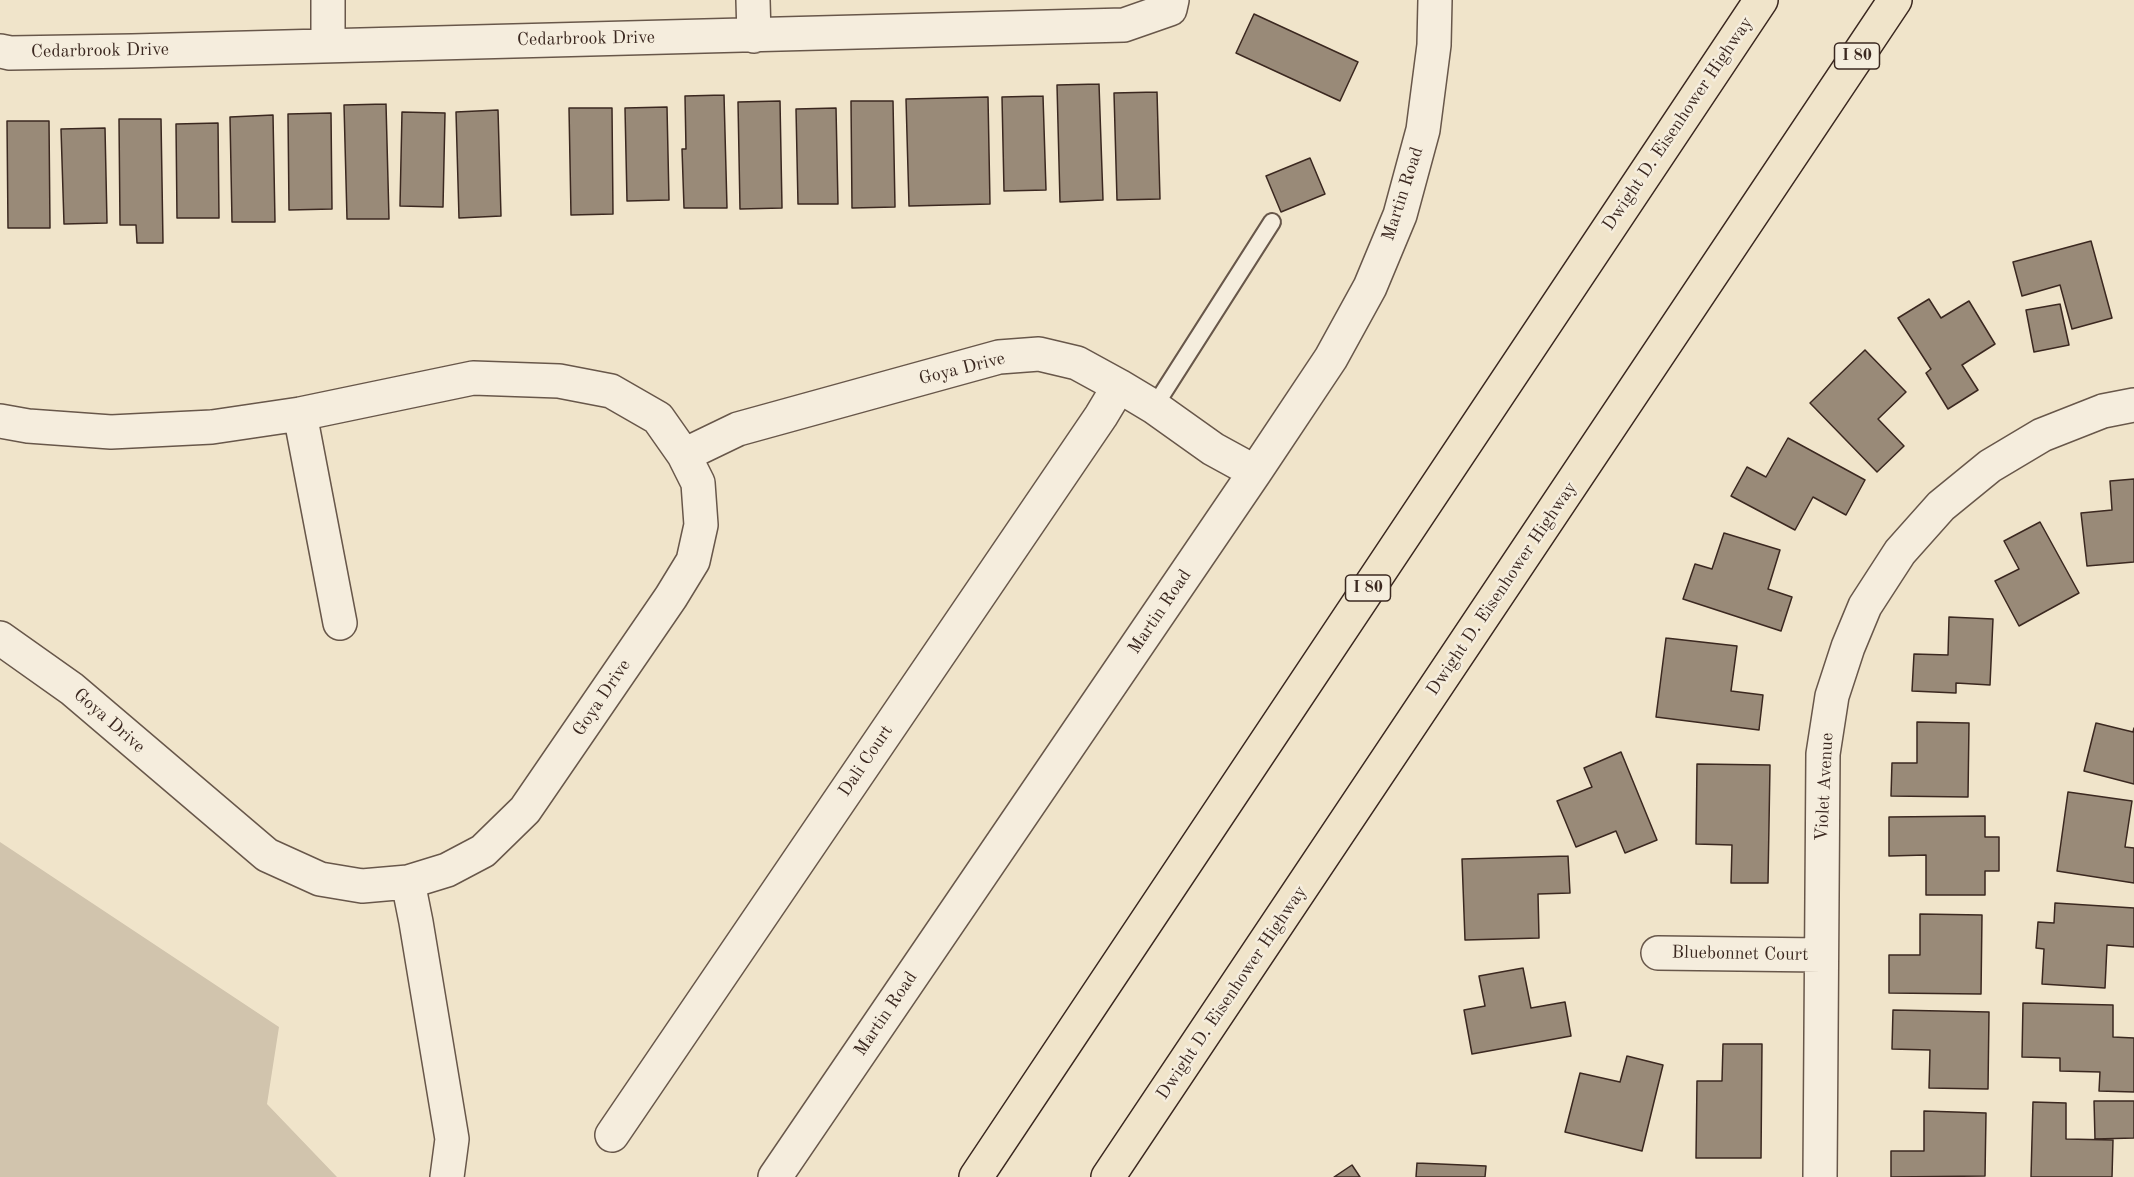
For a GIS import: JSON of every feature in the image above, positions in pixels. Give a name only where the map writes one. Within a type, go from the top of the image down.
[{"type":"highway","name":"Dwight D. Eisenhower Highway","points":[[976,1177],[1761,0]]},
{"type":"highway","name":"Dwight D. Eisenhower Highway","points":[[1108,1177],[1895,0]]},
{"type":"street","points":[[328,0],[328,45]]},
{"type":"street","points":[[753,0],[754,36]]},
{"type":"street","name":"Martin Road","points":[[775,1177],[1331,358],[1370,287],[1400,215],[1424,130],[1434,45],[1435,0]]},
{"type":"street","name":"Cedarbrook Drive","points":[[0,51],[10,53],[1124,26],[1171,4]]},
{"type":"street","name":"Goya Drive","points":[[684,455],[738,429],[999,357],[1039,354],[1077,363],[1154,407],[1213,449],[1255,472]]},
{"type":"street","name":"Goya Drive","points":[[0,421],[28,426],[111,432],[212,427],[300,414],[473,378],[559,381],[611,391],[658,418],[684,455],[698,483],[701,525],[693,561],[671,597],[525,810],[483,851],[447,870],[408,882],[362,886],[320,879],[267,855],[72,689],[0,638]]},
{"type":"street","name":"Dali Court","points":[[612,1135],[1101,416],[1119,386]]},
{"type":"street","name":"Violet Avenue","points":[[1820,1177],[1823,754],[1832,696],[1848,647],[1865,606],[1900,552],[1941,506],[1990,466],[2042,435],[2103,411],[2134,405]]},
{"type":"street","points":[[300,414],[340,623]]},
{"type":"street","points":[[408,882],[452,1139],[447,1177]]},
{"type":"street","name":"Bluebonnet Court","points":[[1658,954],[1821,955]]},
{"type":"lane","points":[[1154,407],[1272,222]]},
{"type":"shaded area","points":[[0,842],[279,1027],[267,1104],[337,1177],[0,1177]]},
{"type":"building","points":[[1254,14],[1358,62],[1340,101],[1236,53]]},
{"type":"building","points":[[1099,84],[1103,200],[1060,202],[1057,85]]},
{"type":"building","points":[[1157,92],[1160,199],[1117,200],[1114,93]]},
{"type":"building","points":[[724,95],[727,208],[684,208],[682,149],[686,149],[685,96]]},
{"type":"building","points":[[1043,96],[1046,190],[1004,191],[1002,97]]},
{"type":"building","points":[[988,97],[990,204],[909,206],[906,99]]},
{"type":"building","points":[[780,101],[782,208],[740,209],[738,102]]},
{"type":"building","points":[[851,101],[893,101],[895,207],[852,208]]},
{"type":"building","points":[[386,104],[389,219],[347,219],[344,105]]},
{"type":"building","points":[[667,107],[669,200],[627,201],[625,108]]},
{"type":"building","points":[[569,108],[612,108],[613,214],[571,215]]},
{"type":"building","points":[[836,108],[838,204],[798,204],[796,109]]},
{"type":"building","points":[[498,110],[501,216],[459,218],[456,112]]},
{"type":"building","points":[[402,112],[445,113],[443,207],[400,206]]},
{"type":"building","points":[[331,113],[332,209],[289,210],[288,114]]},
{"type":"building","points":[[273,115],[275,222],[232,222],[230,117]]},
{"type":"building","points":[[119,119],[161,119],[163,243],[137,243],[136,225],[120,225]]},
{"type":"building","points":[[7,121],[49,121],[50,228],[8,228]]},
{"type":"building","points":[[218,123],[219,218],[177,218],[176,124]]},
{"type":"building","points":[[105,128],[107,223],[64,224],[61,129]]},
{"type":"building","points":[[1310,158],[1325,194],[1281,212],[1266,176]]},
{"type":"building","points":[[2091,241],[2112,318],[2072,329],[2060,285],[2022,296],[2013,262]]},
{"type":"building","points":[[1929,299],[1941,318],[1969,301],[1995,344],[1962,365],[1978,390],[1948,409],[1926,373],[1931,369],[1898,318]]},
{"type":"building","points":[[2060,304],[2069,345],[2034,352],[2026,310]]},
{"type":"building","points":[[1865,350],[1906,392],[1878,419],[1904,446],[1877,472],[1810,403]]},
{"type":"building","points":[[1788,438],[1865,480],[1846,515],[1813,497],[1795,530],[1731,496],[1747,467],[1766,477]]},
{"type":"building","points":[[2134,479],[2134,562],[2087,566],[2081,513],[2112,510],[2110,481]]},
{"type":"building","points":[[2040,522],[2079,593],[2019,626],[1995,581],[2019,569],[2004,541]]},
{"type":"building","points":[[1724,533],[1780,550],[1768,589],[1792,597],[1781,631],[1683,599],[1695,564],[1712,569]]},
{"type":"building","points":[[1949,617],[1993,619],[1990,685],[1956,683],[1956,693],[1912,691],[1914,654],[1948,655]]},
{"type":"building","points":[[1666,638],[1737,646],[1731,691],[1763,695],[1759,730],[1656,717]]},
{"type":"building","points":[[1917,722],[1969,723],[1968,797],[1891,796],[1892,763],[1917,763]]},
{"type":"building","points":[[2096,723],[2133,732],[2134,728],[2134,784],[2084,771]]},
{"type":"building","points":[[1621,752],[1657,840],[1625,853],[1616,831],[1576,847],[1557,801],[1592,787],[1584,768]]},
{"type":"building","points":[[1697,764],[1770,765],[1768,883],[1731,883],[1732,845],[1696,844]]},
{"type":"building","points":[[2068,792],[2132,801],[2125,847],[2134,848],[2134,883],[2057,871]]},
{"type":"building","points":[[1985,816],[1985,837],[1999,837],[1999,871],[1985,871],[1985,895],[1926,895],[1926,855],[1889,856],[1889,817]]},
{"type":"building","points":[[1568,856],[1570,893],[1538,894],[1539,938],[1465,940],[1462,859]]},
{"type":"building","points":[[2055,903],[2134,908],[2134,947],[2107,945],[2105,988],[2042,984],[2044,949],[2036,948],[2038,922],[2054,923]]},
{"type":"building","points":[[1920,914],[1982,915],[1981,994],[1889,993],[1889,955],[1920,955]]},
{"type":"building","points":[[1523,968],[1531,1008],[1565,1002],[1571,1036],[1472,1054],[1464,1010],[1485,1006],[1479,976]]},
{"type":"building","points":[[2023,1003],[2113,1005],[2113,1037],[2134,1038],[2134,1092],[2099,1091],[2100,1072],[2060,1071],[2060,1058],[2022,1057]]},
{"type":"building","points":[[1893,1010],[1989,1012],[1988,1089],[1929,1088],[1930,1050],[1892,1049]]},
{"type":"building","points":[[1723,1044],[1762,1044],[1761,1158],[1696,1158],[1697,1081],[1722,1081]]},
{"type":"building","points":[[1627,1056],[1663,1065],[1642,1151],[1565,1132],[1580,1073],[1620,1082]]},
{"type":"building","points":[[2094,1101],[2134,1101],[2134,1138],[2095,1139]]},
{"type":"building","points":[[2033,1102],[2066,1103],[2066,1139],[2113,1140],[2112,1177],[2031,1177]]},
{"type":"building","points":[[1924,1111],[1986,1113],[1985,1176],[1891,1177],[1891,1151],[1924,1151]]},
{"type":"building","points":[[1417,1163],[1486,1166],[1485,1177],[1416,1177]]},
{"type":"building","points":[[1352,1165],[1360,1177],[1334,1177]]}]
